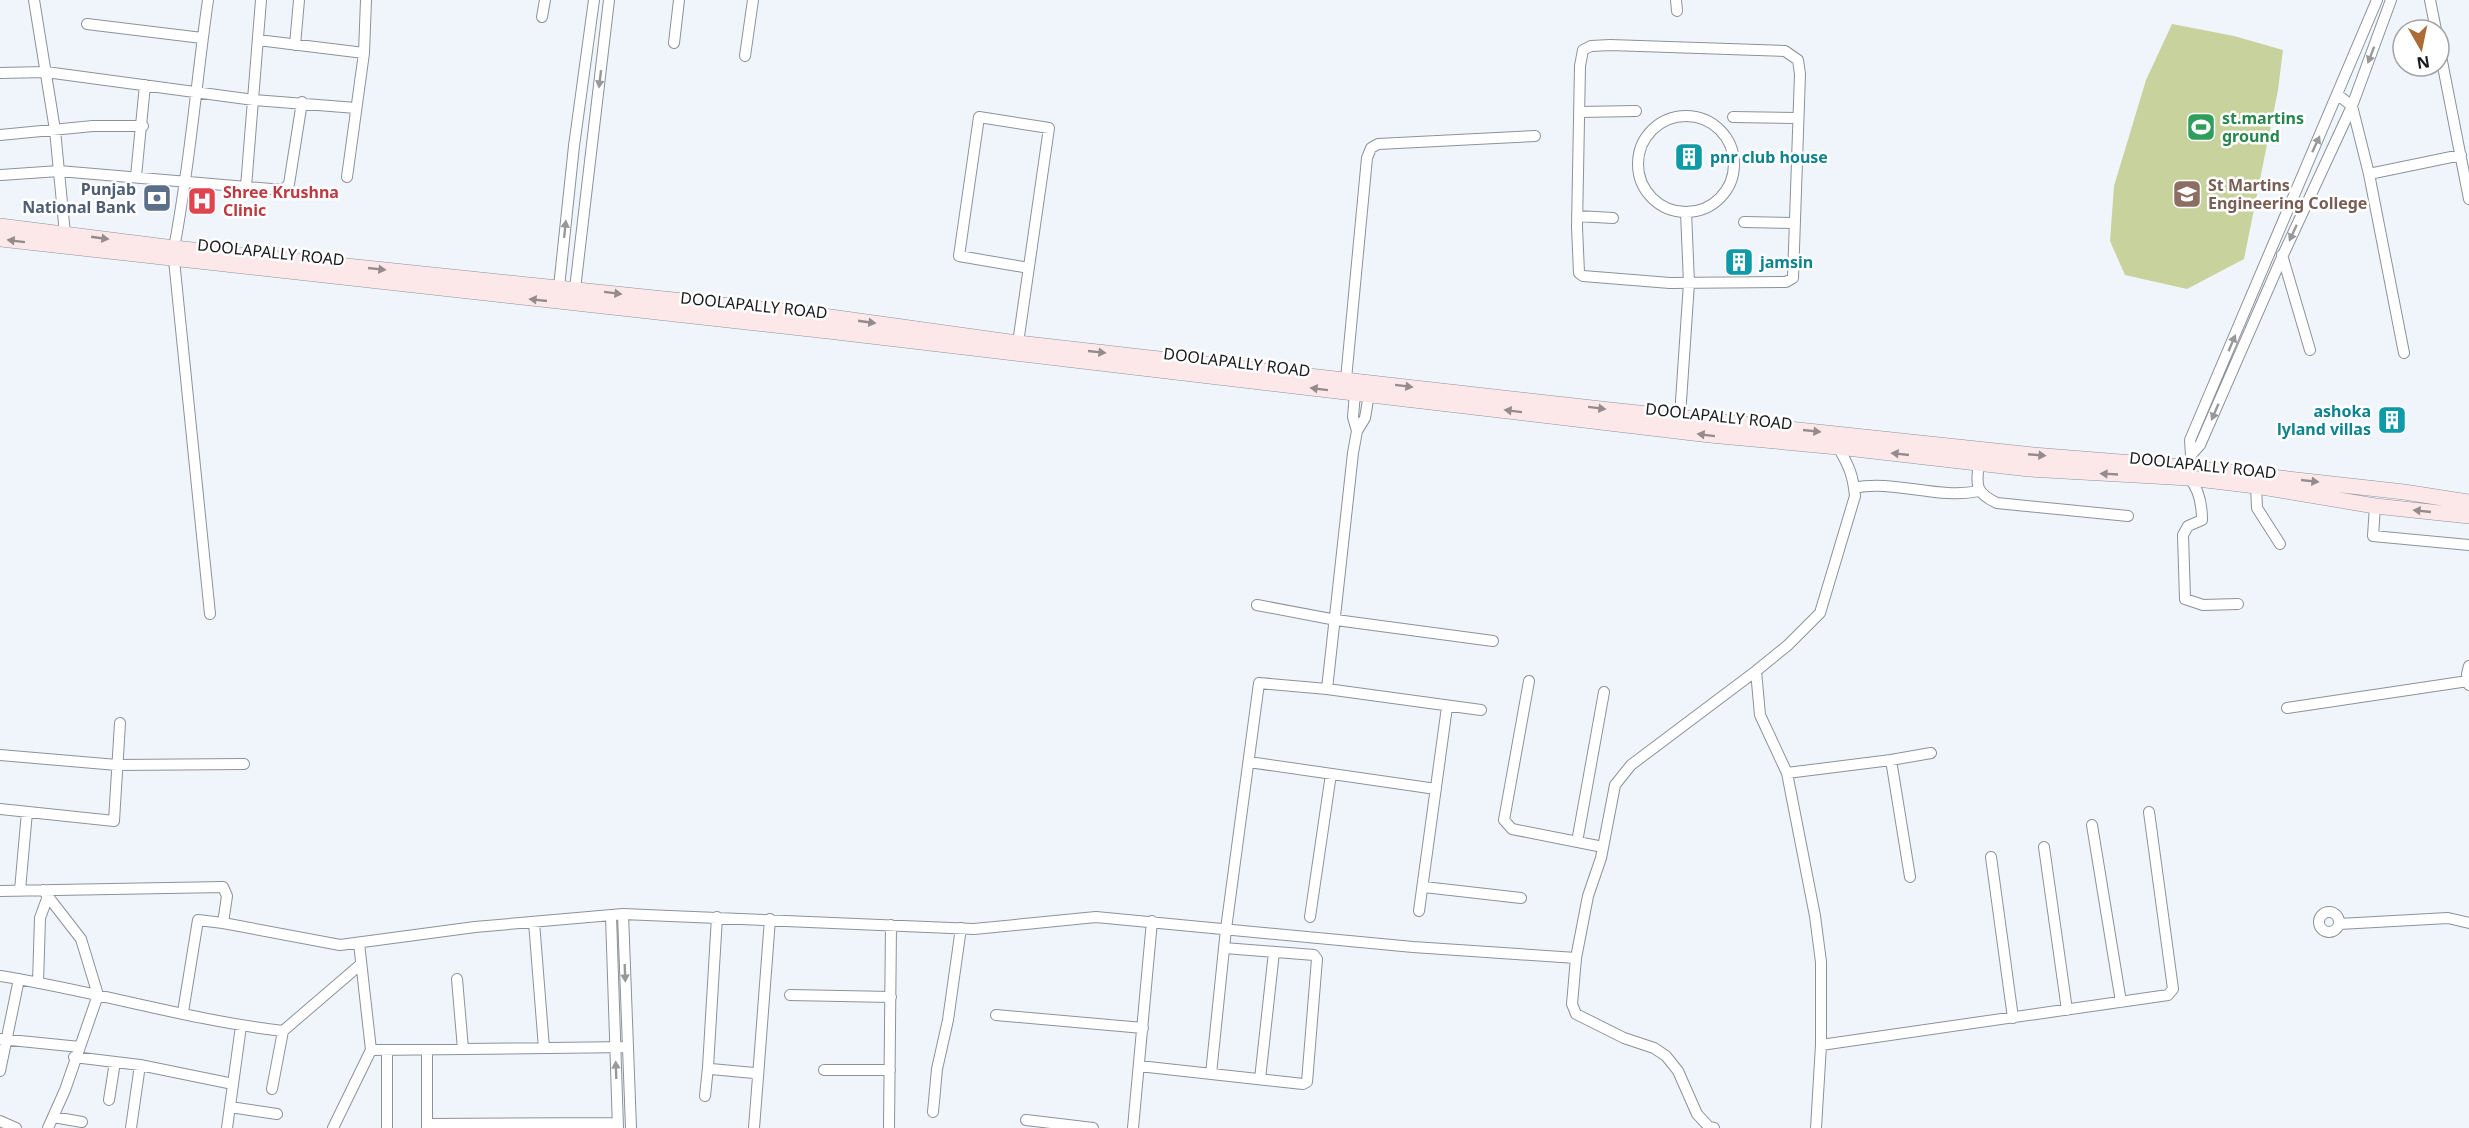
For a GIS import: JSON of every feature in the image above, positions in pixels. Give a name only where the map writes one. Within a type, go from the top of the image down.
[{"type":"main road","name":"DOOLAPALLY ROAD","points":[[0,226],[65,234],[246,266],[680,308],[1362,394],[1645,419]]},
{"type":"main road","name":"DOOLAPALLY ROAD","points":[[0,239],[559,287],[680,308],[809,314],[1018,343],[1346,379],[1645,419],[1710,435],[1838,447],[1935,451],[1979,463],[2030,469],[2190,467],[2256,486],[2375,506],[2469,516]]},
{"type":"main road","points":[[1645,419],[1680,416],[1935,451],[2190,467],[2469,502]]},
{"type":"main road","points":[[2352,502],[2354,486]]},
{"type":"street","points":[[34,0],[55,130],[65,234]]},
{"type":"street","points":[[208,0],[195,91],[186,182],[174,254],[210,614]]},
{"type":"street","points":[[246,187],[261,0]]},
{"type":"street","points":[[295,45],[299,0]]},
{"type":"street","points":[[346,177],[364,53],[366,0]]},
{"type":"street","points":[[542,17],[545,0]]},
{"type":"street","points":[[559,287],[570,179],[594,0]]},
{"type":"street","points":[[575,289],[609,0]]},
{"type":"street","points":[[674,43],[679,0]]},
{"type":"street","points":[[745,56],[753,0]]},
{"type":"street","points":[[2238,604],[2203,605],[2185,599],[2183,535],[2188,526],[2202,520],[2196,485],[2190,467],[2190,440],[2377,0]]},
{"type":"street","points":[[2190,467],[2283,255],[2352,106],[2391,0]]},
{"type":"street","points":[[2430,0],[2434,18]]},
{"type":"street","points":[[87,24],[202,38]]},
{"type":"street","points":[[258,40],[364,53]]},
{"type":"street","points":[[1610,45],[1785,51],[1798,60],[1798,118],[1793,278],[1786,282],[1689,283],[1583,276],[1579,273],[1577,216],[1580,66],[1583,50],[1591,46],[1610,45]]},
{"type":"street","points":[[587,49],[603,51]]},
{"type":"street","points":[[0,73],[46,72],[254,100],[356,108]]},
{"type":"street","points":[[2445,78],[2469,199]]},
{"type":"street","points":[[136,176],[143,126],[145,85]]},
{"type":"street","points":[[2338,95],[2352,106],[2369,174],[2404,353]]},
{"type":"street","points":[[1,175],[59,171],[283,190],[288,186],[302,102]]},
{"type":"street","points":[[1579,112],[1636,111]]},
{"type":"street","points":[[1691,116],[1707,121],[1720,130],[1729,143],[1734,159],[1733,175],[1716,202],[1702,210],[1686,212],[1671,210],[1657,203],[1646,192],[1639,177],[1637,162],[1641,146],[1649,133],[1661,123],[1676,117],[1691,116]]},
{"type":"street","points":[[1018,343],[1029,268],[1048,128],[979,117],[959,256],[1029,268]]},
{"type":"street","points":[[1733,117],[1798,118]]},
{"type":"street","points":[[0,135],[93,126],[143,126]]},
{"type":"street","points":[[1346,379],[1367,158],[1371,148],[1378,144],[1535,136]]},
{"type":"street","points":[[2369,174],[2461,155]]},
{"type":"street","points":[[570,179],[588,180]]},
{"type":"street","points":[[1680,416],[1689,283],[1686,212]]},
{"type":"street","points":[[1577,216],[1613,218]]},
{"type":"street","points":[[1744,222],[1795,223]]},
{"type":"street","points":[[2275,242],[2283,255],[2310,350]]},
{"type":"street","points":[[1327,689],[1357,431],[1365,418],[1362,394]]},
{"type":"street","points":[[1714,1128],[1709,1127],[1697,1114],[1678,1071],[1666,1056],[1654,1048],[1624,1038],[1576,1014],[1572,1004],[1576,958],[1588,896],[1603,848],[1615,785],[1631,765],[1756,671],[1788,645],[1820,612],[1855,496],[1854,481],[1849,465],[1838,447]]},
{"type":"street","points":[[1979,463],[1977,480],[1979,491],[1985,498],[1997,503],[2128,516]]},
{"type":"street","points":[[1854,488],[1875,486],[1939,492],[1979,491]]},
{"type":"street","points":[[2256,486],[2257,508],[2280,544]]},
{"type":"street","points":[[2375,506],[2373,536],[2469,546]]},
{"type":"street","points":[[1257,605],[1336,621],[1493,641]]},
{"type":"street","points":[[2287,708],[2415,687],[2468,683],[2469,666]]},
{"type":"street","points":[[1756,671],[1760,715],[1787,773],[1815,916],[1821,962],[1821,1045],[1816,1128]]},
{"type":"street","points":[[1529,681],[1504,820],[1506,826],[1603,848]]},
{"type":"street","points":[[1211,1074],[1226,928],[1259,683],[1327,689],[1480,710]]},
{"type":"street","points":[[1577,842],[1604,692]]},
{"type":"street","points":[[1419,911],[1448,707]]},
{"type":"street","points":[[0,809],[114,821],[120,723]]},
{"type":"street","points":[[1787,773],[1931,753]]},
{"type":"street","points":[[0,755],[117,765],[244,764]]},
{"type":"street","points":[[1892,760],[1910,877]]},
{"type":"street","points":[[1249,762],[1436,789]]},
{"type":"street","points":[[1310,917],[1331,774]]},
{"type":"street","points":[[20,890],[27,812]]},
{"type":"street","points":[[1821,1045],[2168,995],[2173,989],[2149,812]]},
{"type":"street","points":[[2092,825],[2121,1002]]},
{"type":"street","points":[[2044,847],[2067,1010]]},
{"type":"street","points":[[1991,857],[2013,1018]]},
{"type":"street","points":[[0,891],[20,890],[46,893],[223,887],[228,896],[223,923]]},
{"type":"street","points":[[1424,887],[1521,898]]},
{"type":"street","points":[[38,983],[40,918],[46,893]]},
{"type":"street","points":[[46,893],[81,939],[98,995],[65,1090],[48,1128]]},
{"type":"street","points":[[183,1012],[198,920],[340,945],[475,927],[617,915],[961,928],[1096,917],[1413,947],[1576,958]]},
{"type":"street","points":[[617,915],[628,1047],[631,1128]]},
{"type":"street","points":[[427,1050],[427,1126],[618,1126],[615,1047],[617,915]]},
{"type":"street","points":[[705,1096],[717,917]]},
{"type":"street","points":[[2339,924],[2448,918],[2469,923]]},
{"type":"street","points":[[754,1128],[770,919]]},
{"type":"street","points":[[1133,1128],[1152,921]]},
{"type":"street","points":[[534,922],[544,1048]]},
{"type":"street","points":[[890,1128],[891,925]]},
{"type":"street","points":[[933,1112],[937,1069],[948,1020],[961,928]]},
{"type":"street","points":[[333,1128],[371,1050],[359,943]]},
{"type":"street","points":[[1139,1066],[1303,1084],[1307,1082],[1317,959],[1314,955],[1224,948]]},
{"type":"street","points":[[1260,1079],[1274,952]]},
{"type":"street","points":[[272,1089],[283,1031],[361,964]]},
{"type":"street","points":[[0,976],[183,1012],[241,1026],[283,1031]]},
{"type":"street","points":[[0,1071],[3,1039],[18,979]]},
{"type":"street","points":[[457,979],[463,1049]]},
{"type":"street","points":[[790,995],[891,997]]},
{"type":"street","points":[[996,1015],[1143,1028]]},
{"type":"street","points":[[227,1128],[241,1026]]},
{"type":"street","points":[[3,1039],[233,1084]]},
{"type":"street","points":[[371,1050],[628,1047]]},
{"type":"street","points":[[387,1051],[387,1128]]},
{"type":"street","points":[[109,1100],[115,1062]]},
{"type":"street","points":[[131,1128],[140,1065]]},
{"type":"street","points":[[708,1067],[754,1073],[758,1077]]},
{"type":"street","points":[[824,1070],[890,1070]]},
{"type":"street","points":[[230,1107],[278,1114]]},
{"type":"street","points":[[53,1117],[82,1122]]},
{"type":"street","points":[[1026,1120],[1093,1128]]},
{"type":"street","points":[[0,1121],[16,1128]]},
{"type":"green space","name":"st.martins ground","points":[[2172,24],[2234,36],[2283,50],[2278,90],[2244,259],[2187,289],[2125,275],[2110,241],[2114,186],[2146,80]]},
{"type":"place","name":"st.martins ground","points":[[2201,127]]},
{"type":"place","name":"pnr club house","points":[[1689,157]]},
{"type":"place","name":"St Martins Engineering College","points":[[2187,194]]},
{"type":"place","name":"Punjab National Bank","points":[[157,198]]},
{"type":"place","name":"Shree Krushna Clinic","points":[[202,201]]},
{"type":"place","name":"jamsin","points":[[1739,262]]},
{"type":"place","name":"ashoka lyland villas","points":[[2392,420]]}]
